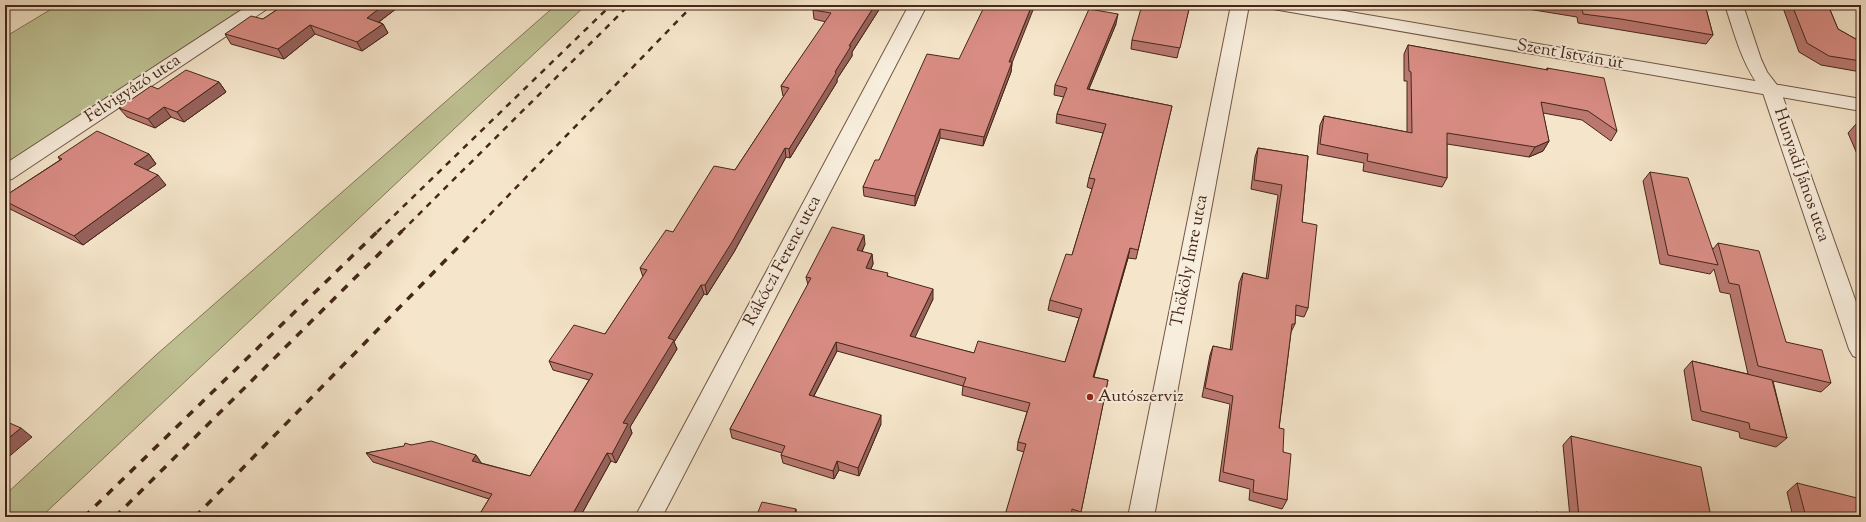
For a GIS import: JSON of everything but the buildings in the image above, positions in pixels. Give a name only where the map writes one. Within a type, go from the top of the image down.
[{"type":"street","name":"Felvigyázó utca","points":[[5,174],[261,5]]},
{"type":"street","name":"Rákóczi Ferenc utca","points":[[648,517],[918,5]]},
{"type":"street","name":"Thököly Imre utca","points":[[1141,517],[1240,5]]},
{"type":"street","name":"Szent István út","points":[[1279,5],[1861,105]]},
{"type":"street","name":"Hunyadi János utca","points":[[1734,5],[1752,59],[1759,74],[1771,89],[1861,349]]},
{"type":"green space","points":[[58,5],[248,5],[5,164],[5,37]]},
{"type":"green space","points":[[556,5],[586,5],[41,517],[5,517],[5,495],[156,355]]},
{"type":"railway","points":[[5,8],[9,5]]},
{"type":"railway","points":[[377,232],[611,5]]},
{"type":"railway","points":[[401,232],[629,5]]},
{"type":"railway","points":[[473,232],[693,5]]},
{"type":"railway","points":[[84,517],[378,231]]},
{"type":"railway","points":[[115,517],[402,231]]},
{"type":"railway","points":[[195,517],[474,231]]},
{"type":"place","name":"Autószerviz","points":[[1090,397]]}]
